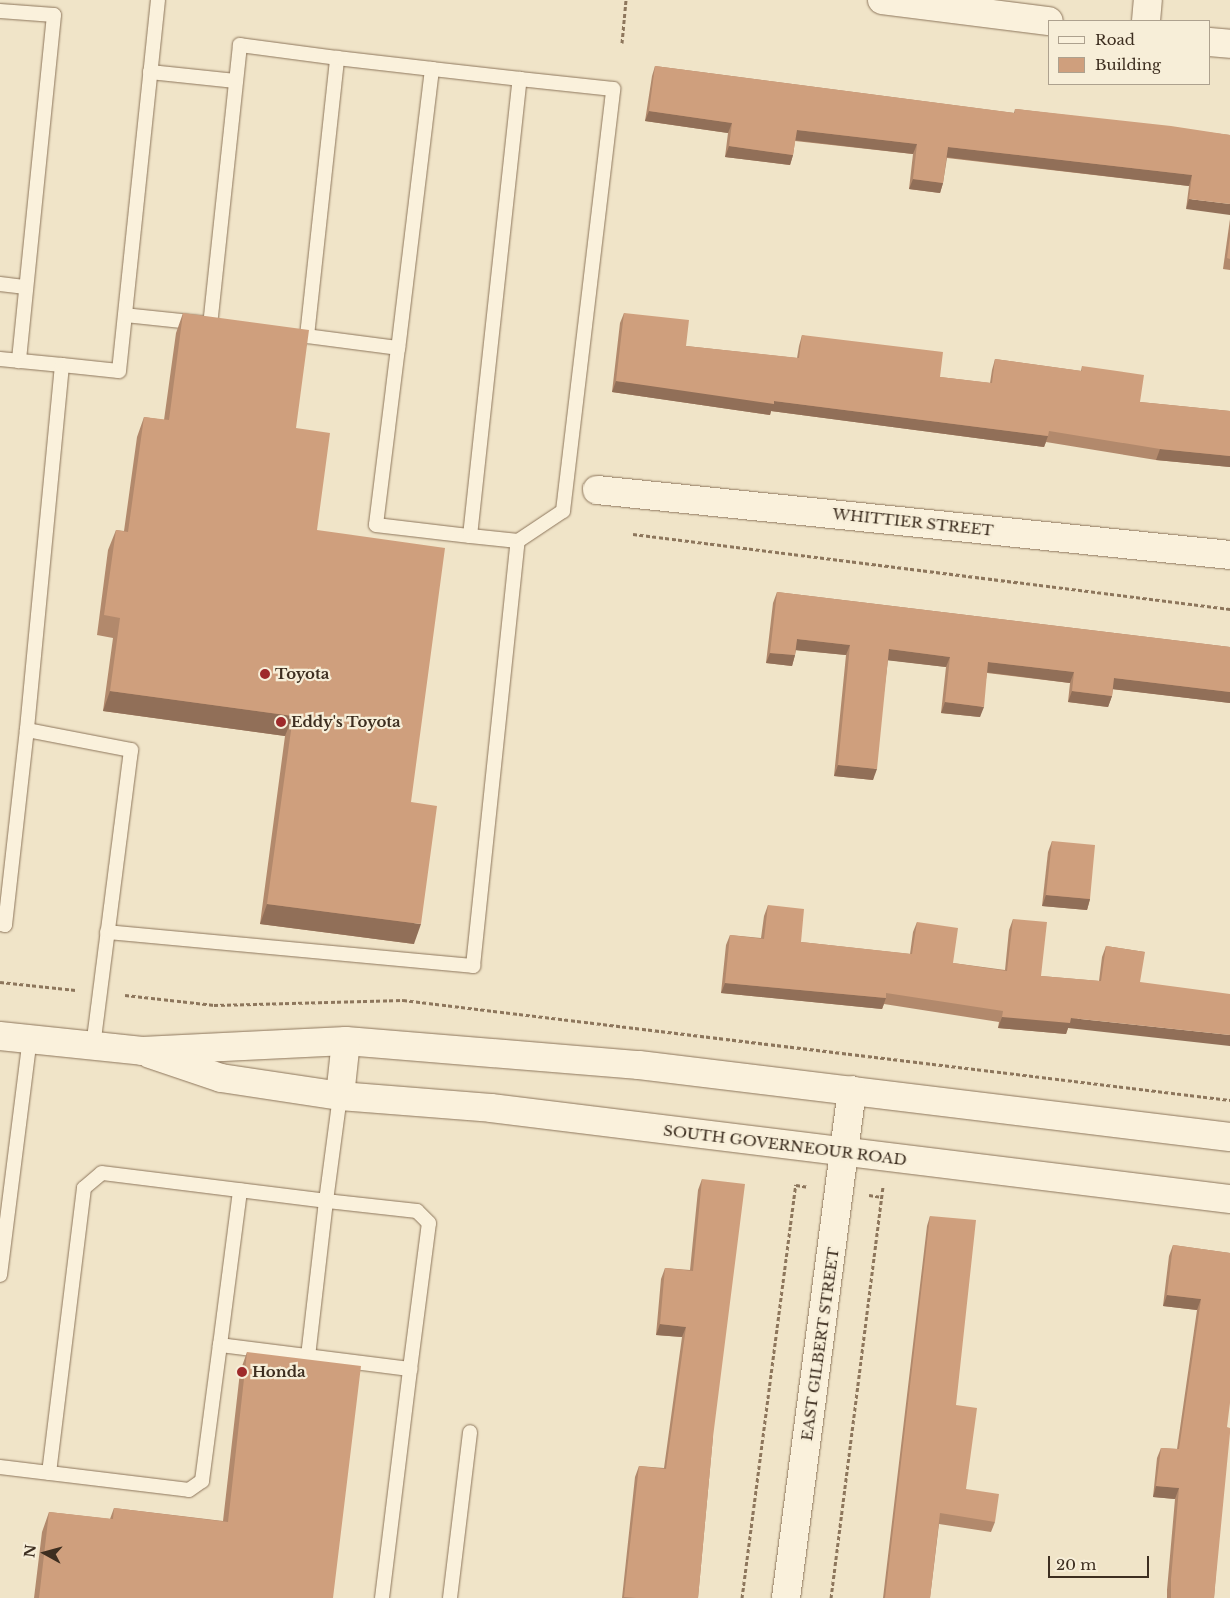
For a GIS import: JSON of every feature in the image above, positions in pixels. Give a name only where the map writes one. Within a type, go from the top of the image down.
[{"type":"street","points":[[882,0],[1048,21]]},
{"type":"street","points":[[1146,20],[1148,0]]},
{"type":"street","points":[[1210,42],[1230,44]]},
{"type":"street","name":"WHITTIER STREET","points":[[597,490],[1230,555]]},
{"type":"street","name":"SOUTH GOVERNEOUR ROAD","points":[[0,1036],[142,1052],[346,1041],[640,1065],[895,1094],[1230,1137]]},
{"type":"street","points":[[340,1096],[346,1041]]},
{"type":"street","name":"SOUTH GOVERNEOUR ROAD","points":[[142,1052],[221,1078],[340,1096],[491,1108],[1230,1199]]},
{"type":"street","name":"EAST GILBERT STREET","points":[[786,1598],[846,1153],[852,1090]]},
{"type":"lane","points":[[0,359],[119,372],[158,0]]},
{"type":"lane","points":[[0,11],[54,15],[19,361]]},
{"type":"lane","points":[[210,324],[240,45],[337,58],[613,89],[563,512],[518,541],[376,525],[432,69]]},
{"type":"lane","points":[[307,336],[337,58]]},
{"type":"lane","points":[[150,72],[236,81]]},
{"type":"lane","points":[[470,536],[520,79]]},
{"type":"lane","points":[[0,284],[26,287]]},
{"type":"lane","points":[[125,315],[229,326]]},
{"type":"lane","points":[[288,334],[398,348]]},
{"type":"lane","points":[[0,924],[4,925],[27,730],[62,365]]},
{"type":"lane","points":[[107,932],[473,966],[518,541]]},
{"type":"lane","points":[[27,730],[131,750],[93,1046]]},
{"type":"lane","points":[[0,1275],[30,1040]]},
{"type":"lane","points":[[308,1356],[340,1096]]},
{"type":"lane","points":[[49,1473],[84,1188],[102,1174],[417,1211],[429,1223],[382,1598]]},
{"type":"lane","points":[[0,1467],[189,1490],[202,1480],[240,1190]]},
{"type":"lane","points":[[220,1346],[410,1369]]},
{"type":"lane","points":[[450,1598],[470,1432]]},
{"type":"path","points":[[622,43],[626,0]]},
{"type":"path","points":[[633,534],[1230,609]]},
{"type":"path","points":[[895,1094],[899,1060]]},
{"type":"path","points":[[831,1598],[886,1158]]},
{"type":"path","points":[[742,1598],[796,1185],[882,1197]]},
{"type":"building","points":[[655,66],[1015,113],[1015,109],[1171,126],[1230,135],[1230,204],[1189,199],[1192,175],[948,147],[943,183],[913,179],[917,144],[797,130],[793,155],[729,146],[732,123],[649,111]]},
{"type":"building","points":[[1230,236],[1230,259],[1227,258]]},
{"type":"building","name":"Toyota","points":[[183,313],[309,330],[296,428],[330,433],[317,530],[445,548],[411,802],[437,806],[421,924],[267,904],[293,716],[110,691],[120,618],[104,615],[116,530],[128,532],[144,417],[169,420]]},
{"type":"building","points":[[624,313],[689,320],[686,346],[799,358],[802,335],[943,352],[940,377],[992,383],[995,359],[1082,371],[1082,366],[1144,375],[1140,402],[1230,411],[1230,456],[1160,449],[1049,431],[1048,436],[774,401],[774,404],[616,381]]},
{"type":"building","points":[[777,592],[1230,647],[1230,692],[1114,678],[1112,696],[1072,691],[1074,672],[988,662],[984,707],[945,702],[950,657],[889,649],[877,769],[838,765],[850,645],[797,639],[795,655],[770,653]]},
{"type":"building","points":[[1052,841],[1095,845],[1090,899],[1046,895]]},
{"type":"building","points":[[768,905],[804,909],[801,942],[912,954],[917,922],[958,928],[953,963],[1007,971],[1013,919],[1047,922],[1041,976],[1101,981],[1106,946],[1145,952],[1140,982],[1230,994],[1230,1035],[1071,1018],[1070,1023],[1002,1017],[1003,1011],[886,993],[886,998],[725,983],[730,935],[764,939]]},
{"type":"building","points":[[702,1179],[745,1184],[713,1437],[698,1598],[624,1597],[639,1466],[666,1469],[686,1327],[660,1324],[665,1268],[693,1271]]},
{"type":"building","points":[[930,1216],[976,1220],[956,1405],[977,1408],[966,1489],[999,1494],[995,1522],[940,1513],[930,1598],[885,1598]]},
{"type":"building","points":[[1173,1245],[1230,1253],[1230,1403],[1227,1427],[1230,1428],[1230,1433],[1214,1598],[1171,1598],[1179,1488],[1156,1486],[1161,1448],[1179,1449],[1201,1299],[1167,1295]]},
{"type":"building","name":"Honda","points":[[247,1352],[361,1366],[333,1598],[39,1598],[49,1512],[113,1519],[114,1508],[228,1522]]},
{"type":"place","name":"Toyota","points":[[265,674]]},
{"type":"place","name":"Eddy's Toyota","points":[[281,722]]},
{"type":"place","name":"Honda","points":[[242,1372]]}]
